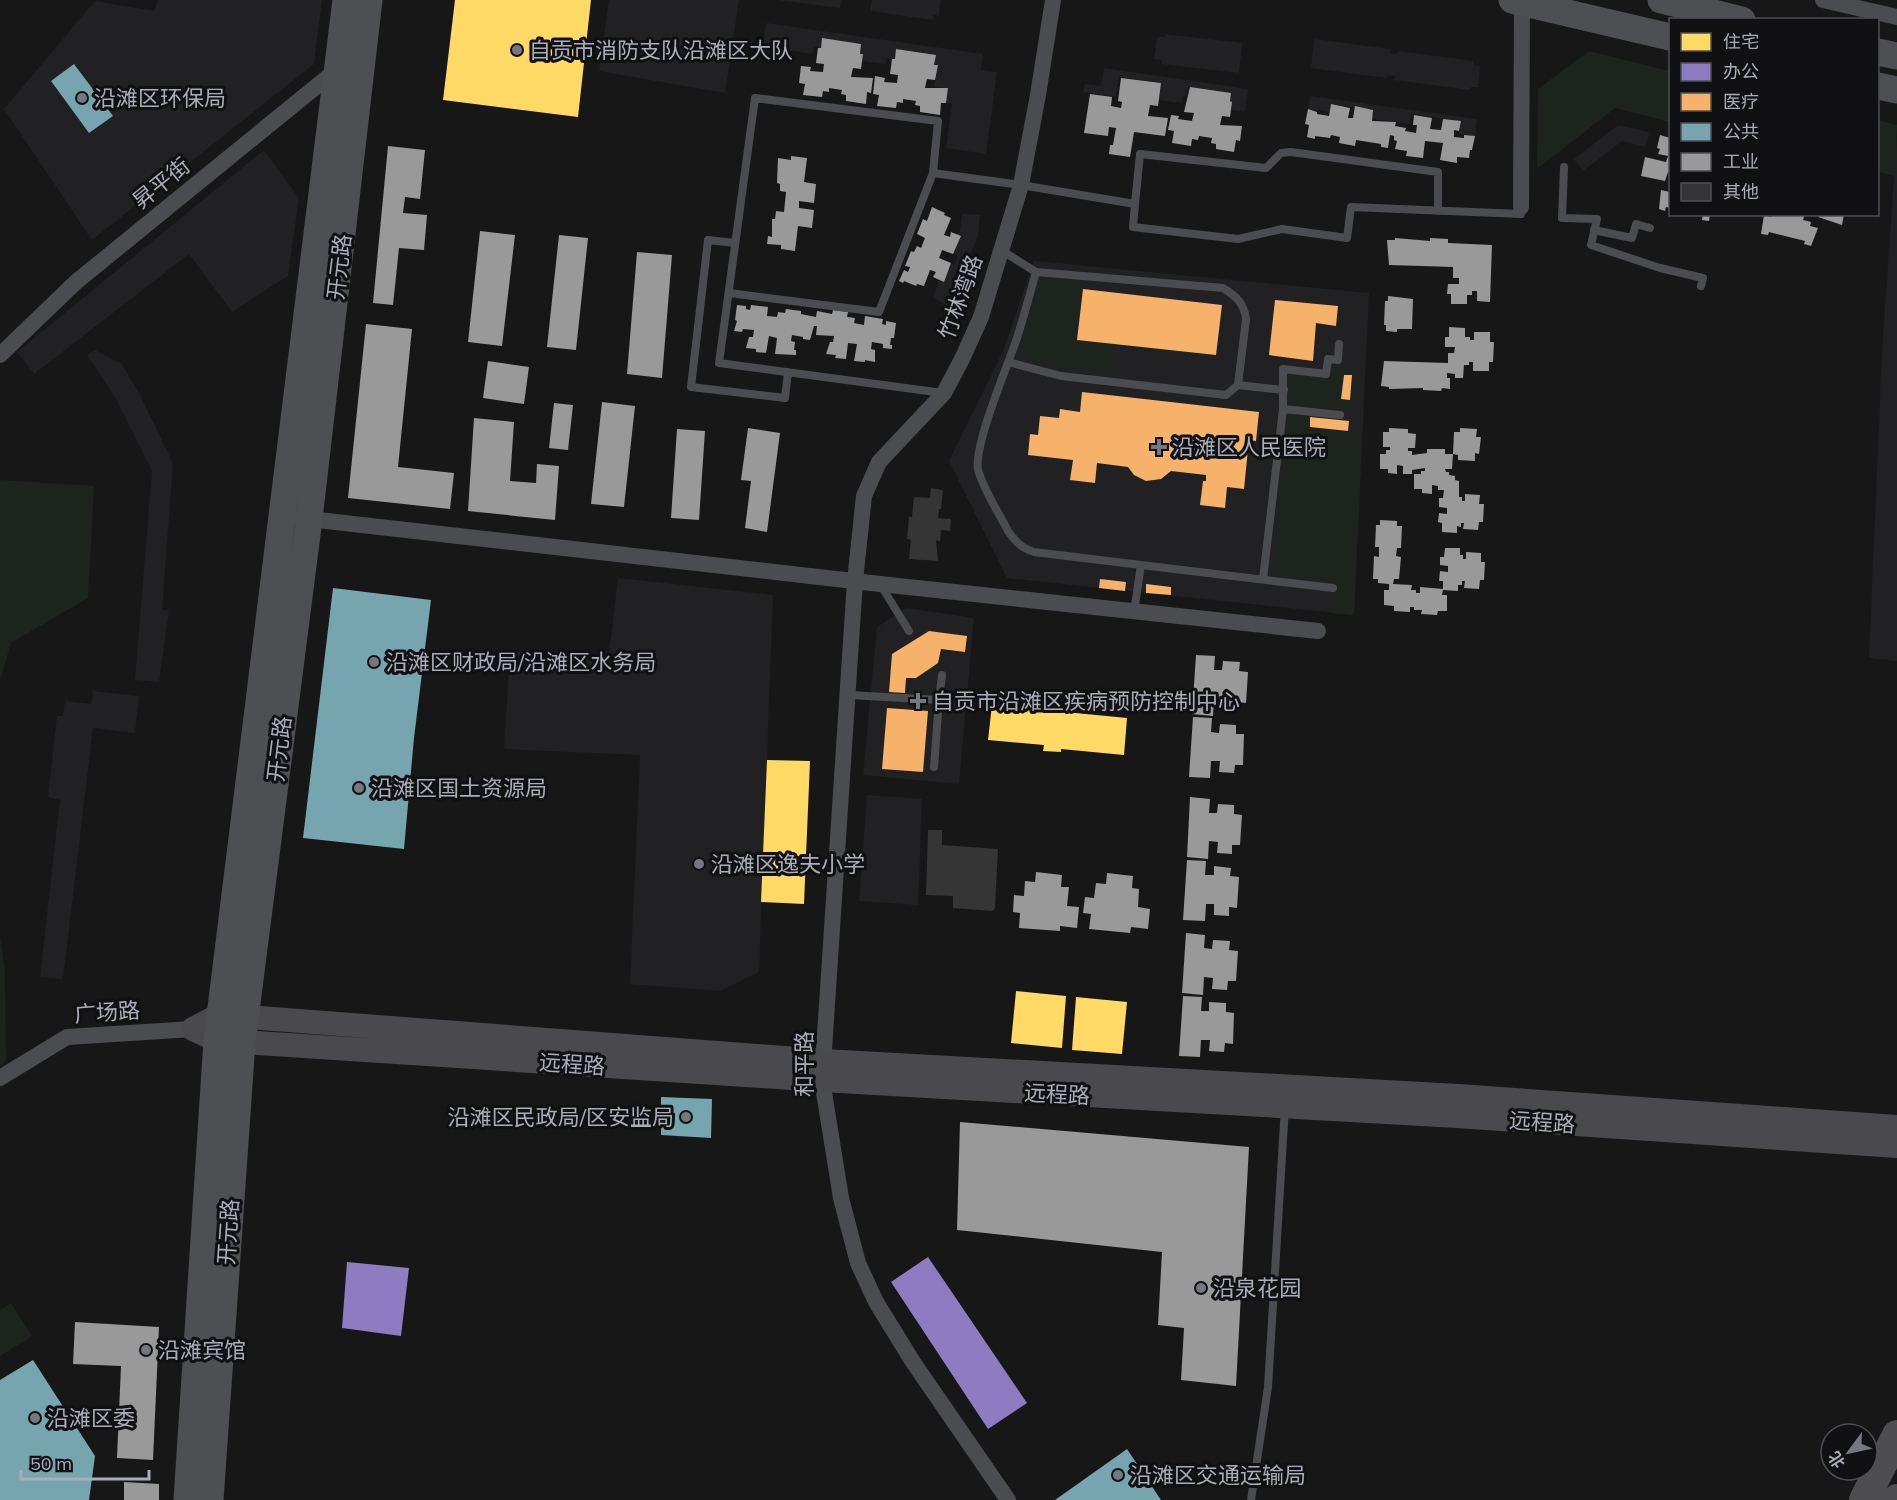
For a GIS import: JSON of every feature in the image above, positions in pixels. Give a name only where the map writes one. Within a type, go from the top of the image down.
[{"type":"highway","points":[[1864,1500],[1897,1435]]},
{"type":"main road","name":"开元路","points":[[210,1500],[231,1028],[309,519],[350,69],[346,0]]},
{"type":"main road","name":"开元路","points":[[187,1500],[231,1028],[283,516],[350,69],[369,0]]},
{"type":"main road","points":[[1519,0],[1669,37]]},
{"type":"main road","points":[[1661,0],[1734,18]]},
{"type":"main road","points":[[1879,52],[1897,56]]},
{"type":"main road","points":[[1879,86],[1897,90]]},
{"type":"main road","points":[[193,1029],[231,1028]]},
{"type":"main road","name":"远程路","points":[[231,1028],[823,1070],[1285,1107],[1897,1146]]},
{"type":"main road","name":"远程路","points":[[823,1070],[1446,1095],[1897,1127]]},
{"type":"street","name":"竹林湾路","points":[[855,581],[864,496],[879,462],[944,393],[981,317],[1021,185],[1053,0]]},
{"type":"street","points":[[1519,0],[1521,210]]},
{"type":"street","points":[[1823,0],[1897,17]]},
{"type":"street","name":"昇平街","points":[[0,355],[76,282],[350,69]]},
{"type":"street","points":[[283,516],[1134,612],[1318,630]]},
{"type":"street","name":"和平路","points":[[855,581],[823,1070],[841,1198],[858,1263],[876,1302],[913,1362],[1008,1500]]},
{"type":"street","name":"广场路","points":[[0,1078],[67,1037],[193,1029]]},
{"type":"lane","points":[[729,293],[879,312],[933,174],[938,121],[755,98],[719,363],[944,393]]},
{"type":"lane","points":[[1438,211],[1438,172],[1291,152],[1281,153],[1266,168],[1140,154],[1133,227],[1238,239],[1282,229],[1347,238],[1351,207],[1438,211],[1521,210]]},
{"type":"lane","points":[[1564,167],[1562,218],[1597,219],[1591,245],[1654,266],[1703,278],[1701,286]]},
{"type":"lane","points":[[933,174],[1021,185],[1135,204]]},
{"type":"lane","points":[[1594,230],[1632,238],[1636,224],[1650,228]]},
{"type":"lane","points":[[735,243],[708,240],[691,387],[784,398],[788,372]]},
{"type":"lane","points":[[1001,250],[1036,272],[1223,288],[1241,302],[1246,319],[1238,385],[1226,395],[1062,375],[1008,362]]},
{"type":"lane","points":[[1036,272],[990,413],[978,464],[979,472],[1008,531],[1019,544],[1034,552],[1333,588]]},
{"type":"lane","points":[[1263,579],[1283,409],[1283,369],[1326,374],[1328,359],[1338,360],[1340,344]]},
{"type":"lane","points":[[1238,385],[1284,390]]},
{"type":"lane","points":[[1283,409],[1340,415]]},
{"type":"lane","points":[[1134,612],[1141,565]]},
{"type":"lane","points":[[880,584],[909,631]]},
{"type":"lane","points":[[934,768],[942,675]]},
{"type":"lane","points":[[849,695],[939,700]]},
{"type":"lane","points":[[1251,1500],[1268,1387],[1285,1107]]},
{"type":"shaded area","points":[[158,0],[322,0],[314,64],[92,240],[4,109],[95,1],[154,11]]},
{"type":"shaded area","points":[[609,0],[739,0],[725,93],[599,71]]},
{"type":"shaded area","points":[[777,0],[841,0],[840,8]]},
{"type":"shaded area","points":[[872,0],[941,0],[939,16],[933,15],[933,20],[870,11]]},
{"type":"shaded area","points":[[766,23],[983,54],[981,70],[997,72],[986,154],[946,148],[952,104],[946,103],[947,88],[934,87],[938,66],[934,65],[935,55],[897,49],[895,59],[887,58],[886,64],[862,61],[861,44],[823,39],[821,48],[814,47],[813,54],[763,47]]},
{"type":"shaded area","points":[[1165,34],[1242,43],[1239,73],[1162,64],[1162,60],[1154,59],[1157,37],[1165,37]]},
{"type":"shaded area","points":[[1314,39],[1391,49],[1390,53],[1397,54],[1398,51],[1474,61],[1474,65],[1480,66],[1478,87],[1471,87],[1470,90],[1394,80],[1395,76],[1388,75],[1387,78],[1311,68]]},
{"type":"shaded area","points":[[1589,51],[1669,71],[1669,122],[1615,108],[1537,169],[1538,89]]},
{"type":"shaded area","points":[[1104,68],[1248,89],[1245,112],[1231,110],[1230,93],[1188,87],[1186,96],[1183,95],[1182,103],[1158,100],[1160,83],[1119,77],[1116,97],[1083,92],[1085,84],[1101,86]]},
{"type":"shaded area","points":[[1310,96],[1477,119],[1475,136],[1459,134],[1460,121],[1411,114],[1410,124],[1372,119],[1373,110],[1331,104],[1330,112],[1308,109]]},
{"type":"shaded area","points":[[1879,120],[1897,125],[1895,176],[1879,172]]},
{"type":"shaded area","points":[[1618,125],[1649,132],[1646,147],[1622,141],[1583,171],[1574,159]]},
{"type":"shaded area","points":[[1897,133],[1897,661],[1869,658],[1882,352]]},
{"type":"shaded area","points":[[264,150],[299,198],[288,276],[232,312],[189,254],[34,374],[17,352]]},
{"type":"shaded area","points":[[962,214],[980,215],[978,236],[948,306],[933,298],[939,280],[944,281],[951,263],[955,265],[958,256],[953,254],[961,237],[956,234],[960,231]]},
{"type":"shaded area","name":"沿滩区人民医院","points":[[1034,261],[1369,293],[1354,615],[1007,578],[949,461],[1003,351]]},
{"type":"shaded area","points":[[1043,277],[1083,280],[1077,339],[1113,344],[1110,372],[1050,366],[1032,361],[1028,357],[1023,346],[1023,335],[1038,283]]},
{"type":"shaded area","points":[[95,350],[122,364],[140,395],[173,463],[162,609],[169,611],[159,682],[135,680],[152,471],[116,399],[87,355]]},
{"type":"shaded area","points":[[1332,364],[1354,367],[1352,375],[1344,375],[1341,398],[1350,400],[1353,404],[1350,411],[1291,403],[1290,392],[1288,392],[1291,380],[1300,375],[1330,379]]},
{"type":"shaded area","points":[[1287,416],[1310,417],[1310,427],[1362,432],[1354,615],[1331,613],[1334,581],[1276,573],[1273,566]]},
{"type":"shaded area","points":[[0,480],[94,486],[88,598],[11,643],[0,680]]},
{"type":"shaded area","name":"沿滩区逸夫小学","points":[[618,578],[773,595],[759,972],[720,991],[630,984],[640,755],[504,749],[510,651],[608,662]]},
{"type":"shaded area","name":"自贡市沿滩区疾病预防控制中心","points":[[906,608],[974,618],[959,784],[863,775],[877,627]]},
{"type":"shaded area","points":[[93,691],[139,696],[135,733],[93,728],[63,979],[40,977],[60,800],[48,797],[57,716],[63,716],[65,701],[91,704]]},
{"type":"shaded area","points":[[867,795],[922,799],[918,905],[859,901]]},
{"type":"shaded area","points":[[0,937],[5,972],[6,1062],[0,1066]]},
{"type":"shaded area","points":[[11,1303],[32,1336],[0,1356],[0,1310]]},
{"type":"building: 住宅","name":"自贡市消防支队沿滩区大队","points":[[455,0],[591,0],[578,117],[443,100]]},
{"type":"building: 住宅","points":[[992,705],[1127,718],[1124,755],[1061,749],[1061,752],[1043,751],[1044,745],[988,740]]},
{"type":"building: 住宅","points":[[767,760],[810,761],[804,904],[761,902]]},
{"type":"building: 住宅","points":[[1016,991],[1066,996],[1062,1048],[1011,1043]]},
{"type":"building: 住宅","points":[[1076,997],[1127,1002],[1122,1054],[1072,1050]]},
{"type":"building: 办公","points":[[928,1257],[1027,1403],[988,1429],[891,1282]]},
{"type":"building: 办公","points":[[347,1262],[409,1268],[401,1336],[342,1328]]},
{"type":"building: 医疗","points":[[1083,289],[1222,305],[1216,355],[1077,340]]},
{"type":"building: 医疗","points":[[1275,300],[1338,306],[1336,326],[1316,323],[1313,361],[1269,355]]},
{"type":"building: 医疗","points":[[1344,375],[1352,375],[1350,400],[1341,399]]},
{"type":"building: 医疗","points":[[1082,392],[1259,412],[1256,441],[1249,440],[1244,489],[1227,487],[1225,508],[1200,505],[1206,475],[1171,471],[1161,479],[1146,481],[1134,475],[1128,467],[1097,463],[1095,483],[1070,480],[1073,460],[1028,455],[1030,434],[1038,435],[1040,416],[1059,418],[1060,409],[1080,412]]},
{"type":"building: 医疗","points":[[1310,417],[1349,421],[1348,431],[1310,427]]},
{"type":"building: 医疗","points":[[1100,579],[1126,582],[1125,591],[1099,588]]},
{"type":"building: 医疗","points":[[1146,584],[1171,587],[1171,595],[1146,593]]},
{"type":"building: 医疗","points":[[929,631],[967,636],[965,652],[941,649],[938,663],[916,678],[906,678],[905,693],[889,692],[892,654]]},
{"type":"building: 医疗","points":[[887,708],[928,711],[923,772],[882,769]]},
{"type":"building: 公共","name":"沿滩区环保局","points":[[74,64],[113,116],[89,133],[51,81]]},
{"type":"building: 公共","points":[[333,588],[431,600],[414,738],[404,849],[303,838]]},
{"type":"building: 公共","name":"沿滩区民政局/区安监局","points":[[661,1097],[712,1099],[711,1138],[661,1135]]},
{"type":"building: 公共","name":"沿滩区委","points":[[33,1360],[95,1456],[89,1500],[0,1500],[0,1380]]},
{"type":"building: 公共","name":"沿滩区交通运输局","points":[[1127,1449],[1161,1500],[1055,1500]]},
{"type":"building: 工业","points":[[822,38],[861,44],[860,54],[863,54],[861,69],[853,68],[851,77],[873,78],[871,93],[867,92],[866,104],[846,101],[846,95],[841,94],[842,90],[829,88],[829,92],[823,91],[822,97],[803,95],[805,84],[799,83],[801,66],[811,67],[810,71],[823,72],[824,64],[816,63]]},
{"type":"building: 工业","points":[[896,49],[936,55],[934,65],[938,65],[935,80],[927,79],[925,88],[948,88],[946,103],[941,103],[940,115],[920,112],[920,106],[915,105],[916,101],[903,99],[903,103],[897,102],[896,108],[877,106],[879,95],[873,94],[875,76],[885,78],[884,82],[897,83],[898,75],[890,74]]},
{"type":"building: 工业","points":[[1121,78],[1161,83],[1158,106],[1150,105],[1148,116],[1168,118],[1165,136],[1134,132],[1130,157],[1109,154],[1116,128],[1109,127],[1108,136],[1084,133],[1090,94],[1112,97],[1111,106],[1121,108],[1122,102],[1118,101]]},
{"type":"building: 工业","points":[[1190,87],[1231,93],[1230,117],[1222,116],[1220,125],[1242,126],[1240,141],[1236,140],[1234,152],[1216,149],[1216,144],[1211,143],[1212,138],[1199,136],[1198,140],[1192,139],[1191,146],[1172,143],[1174,131],[1168,130],[1171,115],[1179,116],[1178,119],[1192,121],[1194,113],[1184,112]]},
{"type":"building: 工业","points":[[1331,104],[1350,108],[1348,118],[1353,118],[1355,106],[1373,110],[1372,121],[1396,122],[1395,126],[1416,133],[1417,125],[1413,125],[1414,115],[1432,118],[1430,129],[1441,130],[1443,119],[1461,121],[1459,131],[1454,130],[1454,137],[1475,136],[1472,150],[1470,150],[1469,158],[1457,157],[1457,163],[1440,160],[1443,143],[1425,141],[1423,158],[1406,156],[1407,151],[1395,149],[1397,141],[1394,140],[1394,136],[1390,135],[1388,148],[1381,147],[1381,144],[1356,140],[1355,146],[1339,143],[1340,137],[1331,135],[1330,138],[1307,137],[1309,125],[1305,124],[1308,109],[1317,114],[1329,116]]},
{"type":"building: 工业","points":[[1660,135],[1669,138],[1669,172],[1665,181],[1641,176],[1645,157],[1666,162],[1668,156],[1658,154],[1660,149],[1657,148]]},
{"type":"building: 工业","points":[[388,146],[425,150],[420,199],[405,197],[403,213],[427,215],[424,250],[399,248],[393,305],[373,303]]},
{"type":"building: 工业","points":[[791,156],[807,158],[804,182],[816,184],[814,203],[799,201],[799,208],[814,210],[812,228],[798,226],[795,251],[781,249],[781,245],[767,244],[768,236],[772,237],[772,219],[775,219],[776,211],[784,212],[786,192],[780,191],[780,184],[777,183],[778,158],[791,160]]},
{"type":"building: 工业","points":[[1661,190],[1669,192],[1669,208],[1666,207],[1665,211],[1659,209]]},
{"type":"building: 工业","points":[[932,207],[951,218],[944,235],[950,237],[951,232],[961,236],[953,254],[942,250],[939,258],[951,263],[944,282],[933,277],[936,272],[930,270],[924,286],[917,284],[916,286],[904,281],[903,283],[899,281],[904,270],[908,272],[910,267],[905,266],[911,251],[914,252],[917,246],[921,248],[925,238],[917,234],[923,219],[927,221]]},
{"type":"building: 工业","points":[[1703,216],[1710,216],[1709,221],[1702,220]]},
{"type":"building: 工业","points":[[1764,216],[1804,216],[1803,220],[1811,222],[1810,226],[1818,228],[1811,246],[1804,244],[1805,241],[1769,232],[1768,235],[1761,234]]},
{"type":"building: 工业","points":[[1818,216],[1844,216],[1842,225]]},
{"type":"building: 工业","points":[[480,231],[515,235],[502,346],[468,342]]},
{"type":"building: 工业","points":[[559,235],[588,238],[576,350],[547,347]]},
{"type":"building: 工业","points":[[1395,238],[1430,241],[1430,238],[1448,239],[1448,243],[1492,245],[1490,302],[1477,301],[1477,291],[1472,291],[1472,295],[1467,295],[1467,304],[1451,304],[1451,294],[1447,294],[1448,284],[1459,284],[1459,278],[1453,278],[1453,267],[1389,265],[1387,240],[1395,240]]},
{"type":"building: 工业","points":[[637,252],[672,255],[662,378],[627,374]]},
{"type":"building: 工业","points":[[1388,296],[1413,299],[1412,329],[1397,329],[1397,332],[1386,331],[1385,301],[1388,301]]},
{"type":"building: 工业","points":[[737,305],[746,306],[746,309],[750,310],[751,305],[768,307],[767,316],[777,317],[778,312],[785,313],[786,309],[801,311],[801,314],[816,317],[817,311],[832,314],[833,310],[848,312],[847,317],[855,318],[854,323],[864,325],[865,316],[883,319],[882,324],[886,325],[886,321],[896,323],[894,338],[891,338],[892,349],[883,348],[883,344],[872,342],[871,349],[875,350],[875,362],[854,361],[857,344],[848,343],[846,359],[835,358],[836,355],[826,354],[834,336],[816,335],[817,326],[814,326],[810,340],[792,335],[791,341],[795,342],[796,355],[775,354],[777,338],[769,336],[766,353],[756,352],[756,349],[746,348],[749,337],[753,337],[754,330],[734,331],[737,321],[735,320]]},
{"type":"building: 工业","points":[[366,324],[412,329],[398,467],[454,473],[450,509],[348,498]]},
{"type":"building: 工业","points":[[1449,327],[1465,328],[1465,337],[1470,337],[1470,340],[1474,340],[1474,332],[1490,332],[1490,342],[1494,342],[1493,362],[1489,362],[1489,371],[1473,371],[1473,362],[1469,362],[1469,365],[1464,365],[1463,378],[1455,378],[1455,374],[1447,373],[1447,378],[1450,378],[1450,389],[1442,388],[1441,391],[1423,390],[1423,388],[1389,389],[1389,387],[1381,386],[1384,361],[1448,363],[1448,353],[1454,353],[1455,347],[1445,347],[1445,337],[1449,337]]},
{"type":"building: 工业","points":[[488,361],[529,367],[524,404],[483,398]]},
{"type":"building: 工业","points":[[602,402],[635,406],[624,507],[591,504]]},
{"type":"building: 工业","points":[[554,403],[573,405],[568,450],[549,448]]},
{"type":"building: 工业","points":[[474,418],[514,422],[510,481],[536,483],[537,464],[559,466],[555,520],[468,511]]},
{"type":"building: 工业","points":[[748,428],[780,433],[767,532],[745,528],[751,481],[741,480]]},
{"type":"building: 工业","points":[[1389,428],[1408,429],[1408,433],[1416,434],[1415,448],[1408,448],[1408,451],[1412,451],[1412,455],[1427,453],[1427,449],[1445,449],[1445,454],[1453,454],[1452,469],[1445,469],[1449,475],[1455,476],[1455,480],[1459,481],[1459,497],[1465,501],[1465,494],[1480,495],[1479,504],[1484,504],[1483,522],[1479,522],[1478,530],[1463,529],[1464,523],[1461,523],[1461,527],[1457,526],[1457,533],[1442,532],[1442,523],[1438,522],[1439,513],[1447,514],[1447,508],[1439,507],[1439,498],[1443,498],[1444,490],[1438,490],[1438,486],[1432,485],[1432,494],[1422,493],[1422,489],[1414,489],[1414,474],[1421,474],[1425,468],[1412,470],[1412,474],[1403,474],[1403,466],[1397,465],[1397,474],[1388,473],[1388,469],[1380,469],[1380,454],[1386,454],[1386,450],[1390,450],[1390,447],[1383,447],[1383,432],[1389,432]]},
{"type":"building: 工业","points":[[1460,428],[1477,429],[1476,437],[1481,437],[1479,454],[1475,453],[1475,461],[1458,460],[1458,455],[1453,454],[1454,432],[1460,432]]},
{"type":"building: 工业","points":[[677,429],[705,431],[699,520],[671,518]]},
{"type":"building: 工业","points":[[1380,520],[1397,521],[1397,526],[1402,526],[1401,548],[1397,548],[1396,556],[1401,557],[1399,579],[1394,579],[1393,584],[1412,585],[1411,590],[1416,590],[1416,593],[1420,593],[1420,587],[1443,589],[1443,581],[1439,581],[1440,571],[1448,572],[1448,566],[1440,565],[1440,557],[1444,557],[1445,548],[1460,548],[1460,555],[1463,555],[1463,559],[1466,559],[1466,552],[1481,553],[1481,562],[1485,562],[1484,580],[1480,580],[1479,589],[1464,588],[1465,581],[1462,581],[1462,585],[1458,585],[1458,591],[1443,590],[1442,595],[1447,595],[1447,611],[1438,611],[1437,615],[1421,614],[1422,610],[1414,610],[1414,607],[1410,607],[1410,612],[1394,611],[1394,606],[1384,605],[1384,590],[1389,590],[1389,584],[1378,583],[1378,579],[1373,579],[1374,556],[1379,557],[1379,547],[1375,547],[1376,525],[1380,525]]},
{"type":"building: 工业","points":[[1196,655],[1215,656],[1214,670],[1222,670],[1223,661],[1240,662],[1239,671],[1248,672],[1246,703],[1238,702],[1237,711],[1222,710],[1223,699],[1214,698],[1213,716],[1192,714]]},
{"type":"building: 工业","points":[[1193,717],[1212,718],[1211,732],[1219,733],[1220,724],[1236,725],[1236,734],[1244,734],[1243,765],[1235,765],[1234,773],[1219,772],[1220,761],[1211,761],[1210,778],[1189,777]]},
{"type":"building: 工业","points":[[1190,797],[1210,799],[1209,813],[1217,813],[1218,804],[1234,805],[1234,814],[1242,815],[1240,845],[1232,845],[1232,854],[1217,853],[1218,842],[1209,841],[1208,859],[1187,857]]},
{"type":"building: 工业","points":[[1187,860],[1206,861],[1205,875],[1214,875],[1214,866],[1231,868],[1230,876],[1239,877],[1237,908],[1229,907],[1229,916],[1214,915],[1214,904],[1206,904],[1205,921],[1183,920]]},
{"type":"building: 工业","points":[[1036,872],[1062,875],[1061,887],[1069,887],[1067,906],[1079,907],[1077,928],[1060,926],[1060,931],[1019,928],[1020,913],[1013,912],[1014,895],[1024,896],[1025,881],[1035,882]]},
{"type":"building: 工业","points":[[1107,873],[1133,876],[1132,888],[1139,889],[1138,907],[1150,909],[1148,929],[1131,927],[1130,933],[1089,929],[1091,914],[1083,913],[1085,897],[1094,898],[1096,883],[1106,884]]},
{"type":"building: 工业","points":[[1186,933],[1205,935],[1204,948],[1212,949],[1213,940],[1230,941],[1229,950],[1238,951],[1236,981],[1228,981],[1227,990],[1212,989],[1213,978],[1204,977],[1203,995],[1182,993]]},
{"type":"building: 工业","points":[[1183,996],[1202,997],[1201,1011],[1209,1011],[1209,1002],[1226,1003],[1226,1012],[1234,1013],[1233,1044],[1225,1043],[1224,1052],[1209,1051],[1210,1040],[1201,1040],[1200,1057],[1179,1056]]},
{"type":"building: 工业","name":"沿泉花园","points":[[960,1122],[1249,1147],[1236,1386],[1181,1380],[1184,1328],[1158,1325],[1162,1252],[957,1230]]},
{"type":"building: 工业","points":[[75,1322],[159,1327],[153,1460],[117,1458],[121,1366],[73,1364]]},
{"type":"building: 工业","points":[[124,1482],[159,1484],[159,1500],[124,1500]]},
{"type":"building: 其他","points":[[931,488],[943,490],[938,518],[951,519],[950,531],[941,530],[940,541],[936,540],[938,561],[909,559],[911,540],[907,539],[914,497],[930,498]]},
{"type":"building: 其他","points":[[928,830],[942,830],[942,845],[998,849],[993,911],[953,908],[953,896],[926,895]]},
{"type":"place","name":"自贡市消防支队沿滩区大队","points":[[517,50]]},
{"type":"place","name":"沿滩区环保局","points":[[82,98]]},
{"type":"place","name":"沿滩区人民医院","points":[[1159,447]]},
{"type":"place","name":"沿滩区财政局/沿滩区水务局","points":[[374,662]]},
{"type":"place","name":"自贡市沿滩区疾病预防控制中心","points":[[918,701]]},
{"type":"place","name":"沿滩区国土资源局","points":[[359,788]]},
{"type":"place","name":"沿滩区逸夫小学","points":[[699,864]]},
{"type":"place","name":"沿滩区民政局/区安监局","points":[[686,1117]]},
{"type":"place","name":"沿泉花园","points":[[1201,1288]]},
{"type":"place","name":"沿滩宾馆","points":[[146,1350]]},
{"type":"place","name":"沿滩区委","points":[[35,1418]]},
{"type":"place","name":"沿滩区交通运输局","points":[[1118,1475]]}]
